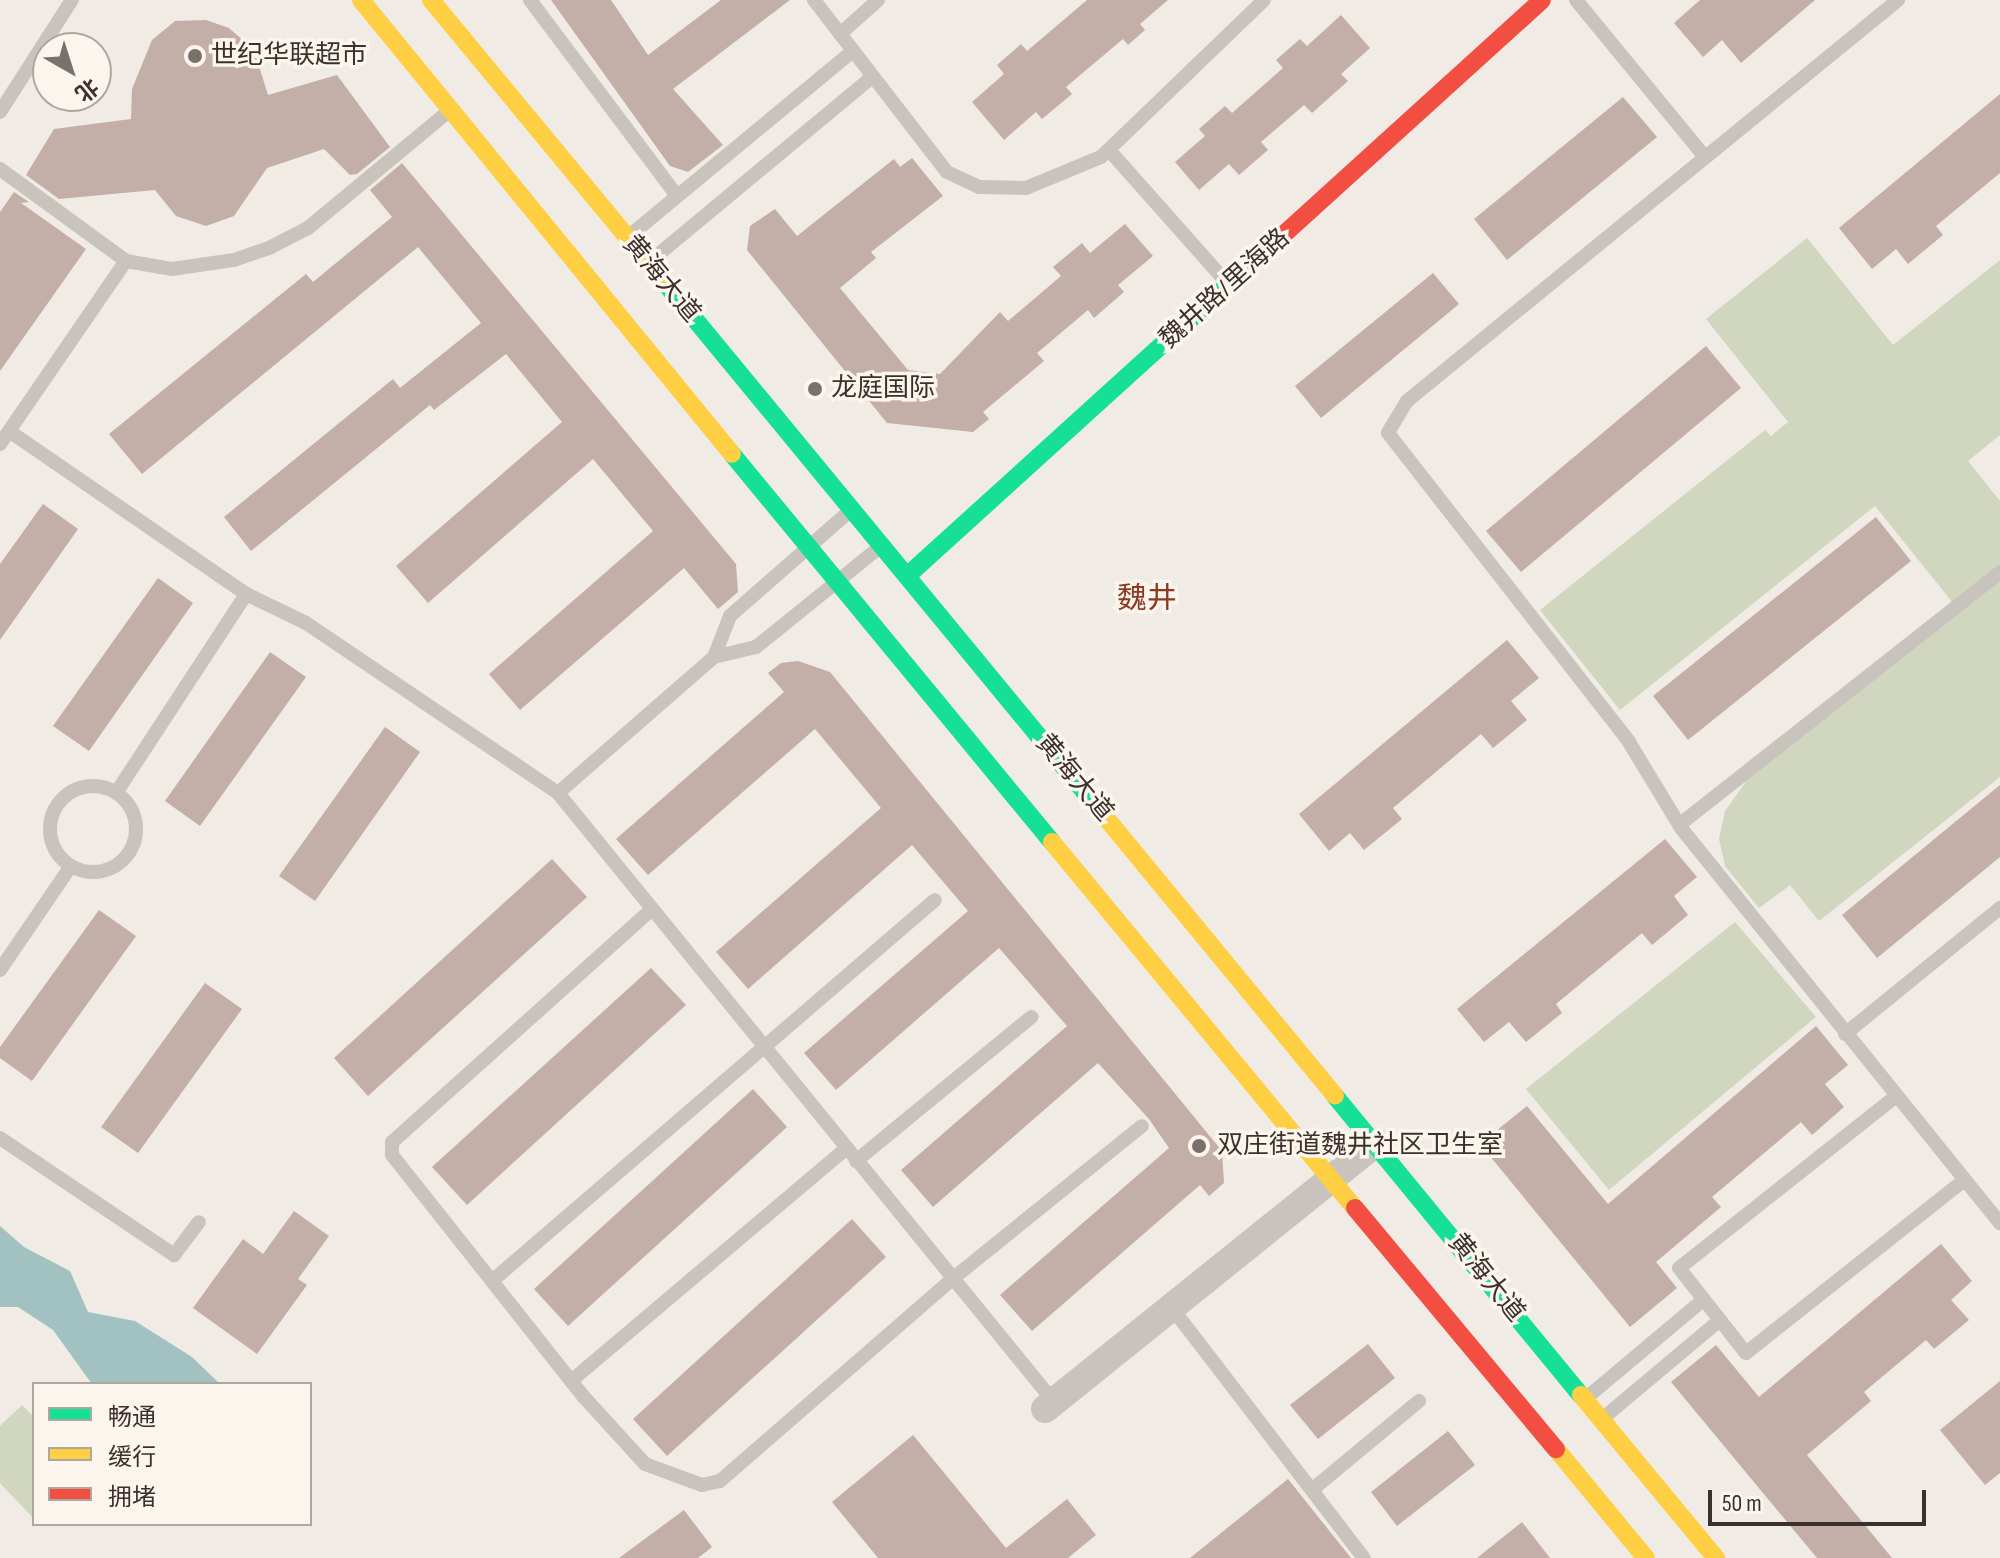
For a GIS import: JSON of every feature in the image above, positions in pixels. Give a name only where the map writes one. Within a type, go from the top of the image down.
[{"type":"street","points":[[361,0],[836,582],[1646,1558]]},
{"type":"street","name":"黄海大道","points":[[431,0],[1716,1558]]},
{"type":"street","name":"魏井路/里海路","points":[[907,576],[1542,0]]},
{"type":"street","points":[[1050,1406],[1376,1143]]},
{"type":"lane","points":[[0,112],[72,0]]},
{"type":"lane","points":[[530,0],[677,196]]},
{"type":"lane","points":[[814,0],[947,172],[979,187],[1026,188],[1072,173],[1109,150],[1264,0]]},
{"type":"lane","points":[[840,34],[878,0]]},
{"type":"lane","points":[[1576,0],[1705,157]]},
{"type":"lane","points":[[1898,0],[1407,401],[1388,433],[1629,742],[1679,825],[1895,1097],[2000,1223]]},
{"type":"lane","points":[[627,238],[853,51]]},
{"type":"lane","points":[[648,263],[872,77]]},
{"type":"lane","points":[[0,169],[126,261],[172,269],[234,260],[271,247],[308,228],[450,110]]},
{"type":"lane","points":[[1109,150],[1229,286]]},
{"type":"lane","points":[[126,261],[4,438],[246,594],[306,623],[558,793],[1050,1406]]},
{"type":"lane","points":[[558,793],[714,657],[730,616],[852,510]]},
{"type":"lane","points":[[714,657],[756,647],[881,546]]},
{"type":"lane","points":[[1679,825],[2000,572]]},
{"type":"lane","points":[[116,793],[246,594]]},
{"type":"lane","points":[[91,786],[116,793],[134,816],[132,845],[125,857],[100,871],[71,866],[53,846],[51,819],[56,807],[77,789],[91,786]]},
{"type":"lane","points":[[0,970],[71,866]]},
{"type":"lane","points":[[492,1281],[761,1044],[935,900]]},
{"type":"lane","points":[[1845,1034],[2000,908]]},
{"type":"lane","points":[[652,909],[392,1142],[392,1155],[571,1381],[645,1464],[702,1485],[720,1481],[951,1280],[1142,1126]]},
{"type":"lane","points":[[856,1161],[1031,1017]]},
{"type":"lane","points":[[1895,1097],[1679,1268],[1746,1353],[1963,1181]]},
{"type":"lane","points":[[0,1138],[174,1255],[199,1222]]},
{"type":"lane","points":[[571,1381],[846,1149]]},
{"type":"lane","points":[[1585,1399],[1704,1299]]},
{"type":"lane","points":[[1172,1308],[1364,1558]]},
{"type":"lane","points":[[1601,1419],[1720,1320]]},
{"type":"lane","points":[[1313,1489],[1419,1401]]},
{"type":"green space","points":[[1807,238],[1893,345],[2000,260],[2000,435],[1968,461],[2000,501],[2000,566],[1953,603],[1875,506],[1620,710],[1540,610],[1765,430],[1771,436],[1788,422],[1706,319]]},
{"type":"green space","points":[[2000,577],[2000,777],[1819,921],[1790,885],[1759,908],[1725,866],[1719,839],[1725,811],[1750,776]]},
{"type":"green space","points":[[1735,922],[1816,1017],[1609,1190],[1526,1089]]},
{"type":"green space","points":[[22,1405],[32,1415],[32,1517],[0,1483],[0,1426]]},
{"type":"water","points":[[0,1226],[24,1247],[70,1271],[88,1312],[135,1321],[192,1357],[218,1382],[91,1382],[53,1330],[18,1307],[0,1307]]},
{"type":"building","points":[[551,0],[611,0],[648,55],[721,0],[790,0],[673,89],[723,145],[688,172],[670,166]]},
{"type":"building","points":[[1087,0],[1168,0],[1140,24],[1145,30],[1128,45],[1123,39],[1066,87],[1072,94],[1042,119],[1036,112],[1004,140],[972,102],[1004,74],[997,65],[1021,44],[1027,51]]},
{"type":"building","points":[[1700,0],[1815,0],[1741,63],[1722,40],[1703,57],[1674,23]]},
{"type":"building","points":[[1341,15],[1370,48],[1341,74],[1348,81],[1312,113],[1304,105],[1261,142],[1268,150],[1239,175],[1229,164],[1199,190],[1175,162],[1205,136],[1199,129],[1225,106],[1232,113],[1283,68],[1276,60],[1300,39],[1307,46]]},
{"type":"building","points":[[206,20],[229,28],[254,50],[268,95],[337,75],[390,147],[357,174],[350,175],[324,149],[267,168],[234,216],[206,226],[176,216],[155,190],[59,199],[26,175],[54,129],[131,119],[132,89],[152,40],[175,21]]},
{"type":"building","points":[[2000,94],[2000,173],[1936,226],[1943,235],[1908,264],[1896,249],[1872,269],[1839,228]]},
{"type":"building","points":[[1623,97],[1657,137],[1507,260],[1474,219]]},
{"type":"building","points":[[912,158],[943,196],[871,252],[876,258],[840,288],[908,370],[940,374],[1000,312],[1008,321],[1061,276],[1053,267],[1082,243],[1090,253],[1125,224],[1153,256],[1118,285],[1124,292],[1094,318],[1088,310],[1037,353],[1044,361],[983,412],[989,419],[973,432],[887,423],[747,250],[750,226],[775,209],[797,236],[894,159],[900,167]]},
{"type":"building","points":[[402,163],[736,564],[738,592],[718,609],[684,568],[520,710],[489,674],[653,531],[593,459],[428,603],[396,566],[562,422],[506,354],[434,410],[430,405],[251,551],[224,517],[393,379],[400,388],[481,323],[418,247],[142,474],[109,434],[306,274],[313,282],[392,217],[370,190]]},
{"type":"building","points":[[14,192],[29,202],[21,203],[86,249],[0,371],[0,212]]},
{"type":"building","points":[[1433,273],[1459,304],[1321,418],[1295,386]]},
{"type":"building","points":[[1706,346],[1741,388],[1521,572],[1486,531]]},
{"type":"building","points":[[43,504],[78,529],[0,640],[0,564]]},
{"type":"building","points":[[1876,517],[1911,561],[1688,740],[1653,696]]},
{"type":"building","points":[[158,578],[193,603],[89,751],[53,726]]},
{"type":"building","points":[[1507,640],[1539,678],[1511,701],[1527,720],[1493,748],[1481,734],[1393,808],[1402,819],[1364,850],[1350,833],[1329,851],[1299,814]]},
{"type":"building","points":[[270,652],[306,677],[200,826],[165,801]]},
{"type":"building","points":[[798,661],[830,672],[1222,1151],[1224,1183],[1209,1196],[1200,1185],[1032,1331],[1000,1295],[1169,1148],[1149,1119],[1098,1063],[933,1207],[901,1170],[1067,1026],[999,948],[836,1090],[804,1053],[968,911],[912,845],[748,989],[716,952],[881,808],[815,729],[648,875],[616,839],[784,692],[768,673],[781,663]]},
{"type":"building","points":[[385,727],[420,752],[315,901],[279,876]]},
{"type":"building","points":[[2000,785],[2000,857],[1877,958],[1842,915]]},
{"type":"building","points":[[1665,839],[1697,877],[1674,896],[1688,915],[1652,945],[1642,933],[1556,1004],[1562,1013],[1526,1042],[1509,1022],[1484,1042],[1457,1009]]},
{"type":"building","points":[[552,859],[587,897],[368,1096],[334,1058]]},
{"type":"building","points":[[99,910],[136,936],[32,1081],[0,1058],[0,1047]]},
{"type":"building","points":[[651,968],[686,1005],[467,1205],[432,1167]]},
{"type":"building","points":[[205,983],[242,1009],[138,1153],[101,1127]]},
{"type":"building","points":[[1816,1026],[1848,1065],[1825,1084],[1844,1107],[1812,1135],[1801,1122],[1712,1197],[1721,1207],[1656,1262],[1677,1288],[1630,1327],[1480,1144],[1527,1106],[1608,1204]]},
{"type":"building","points":[[753,1089],[787,1127],[568,1326],[534,1289]]},
{"type":"building","points":[[294,1211],[329,1236],[298,1279],[307,1285],[257,1354],[193,1308],[243,1239],[263,1254]]},
{"type":"building","points":[[852,1219],[886,1257],[667,1456],[633,1419]]},
{"type":"building","points":[[1941,1244],[1972,1281],[1951,1300],[1969,1320],[1934,1349],[1926,1340],[1864,1392],[1871,1401],[1807,1455],[1892,1558],[1817,1558],[1671,1382],[1716,1345],[1759,1397]]},
{"type":"building","points":[[1368,1344],[1395,1378],[1318,1439],[1290,1405]]},
{"type":"building","points":[[2000,1381],[2000,1473],[1985,1485],[1940,1430]]},
{"type":"building","points":[[1448,1431],[1475,1465],[1397,1526],[1371,1492]]},
{"type":"building","points":[[913,1435],[1006,1548],[1067,1499],[1096,1535],[1068,1558],[878,1558],[832,1502]]},
{"type":"building","points":[[1288,1479],[1351,1558],[1190,1558]]},
{"type":"building","points":[[684,1510],[712,1547],[698,1558],[619,1558]]},
{"type":"building","points":[[1522,1522],[1550,1558],[1477,1558]]},
{"type":"traffic: fast","points":[[907,576],[1261,255]]},
{"type":"traffic: fast","points":[[660,277],[1097,807]]},
{"type":"traffic: fast","points":[[732,454],[1052,842]]},
{"type":"traffic: fast","points":[[1335,1096],[1581,1395]]},
{"type":"traffic: slow","points":[[361,0],[732,454]]},
{"type":"traffic: slow","points":[[431,0],[660,277]]},
{"type":"traffic: slow","points":[[1097,807],[1335,1096]]},
{"type":"traffic: slow","points":[[1052,842],[1355,1208]]},
{"type":"traffic: slow","points":[[1581,1395],[1716,1558]]},
{"type":"traffic: slow","points":[[1556,1449],[1646,1558]]},
{"type":"traffic: jam","points":[[1261,255],[1542,0]]},
{"type":"traffic: jam","points":[[1355,1208],[1556,1449]]},
{"type":"place","name":"世纪华联超市","points":[[195,56]]},
{"type":"place","name":"龙庭国际","points":[[815,389]]},
{"type":"place","name":"双庄街道魏井社区卫生室","points":[[1199,1146]]},
{"type":"district","name":"魏井","points":[[1147,599]]}]
